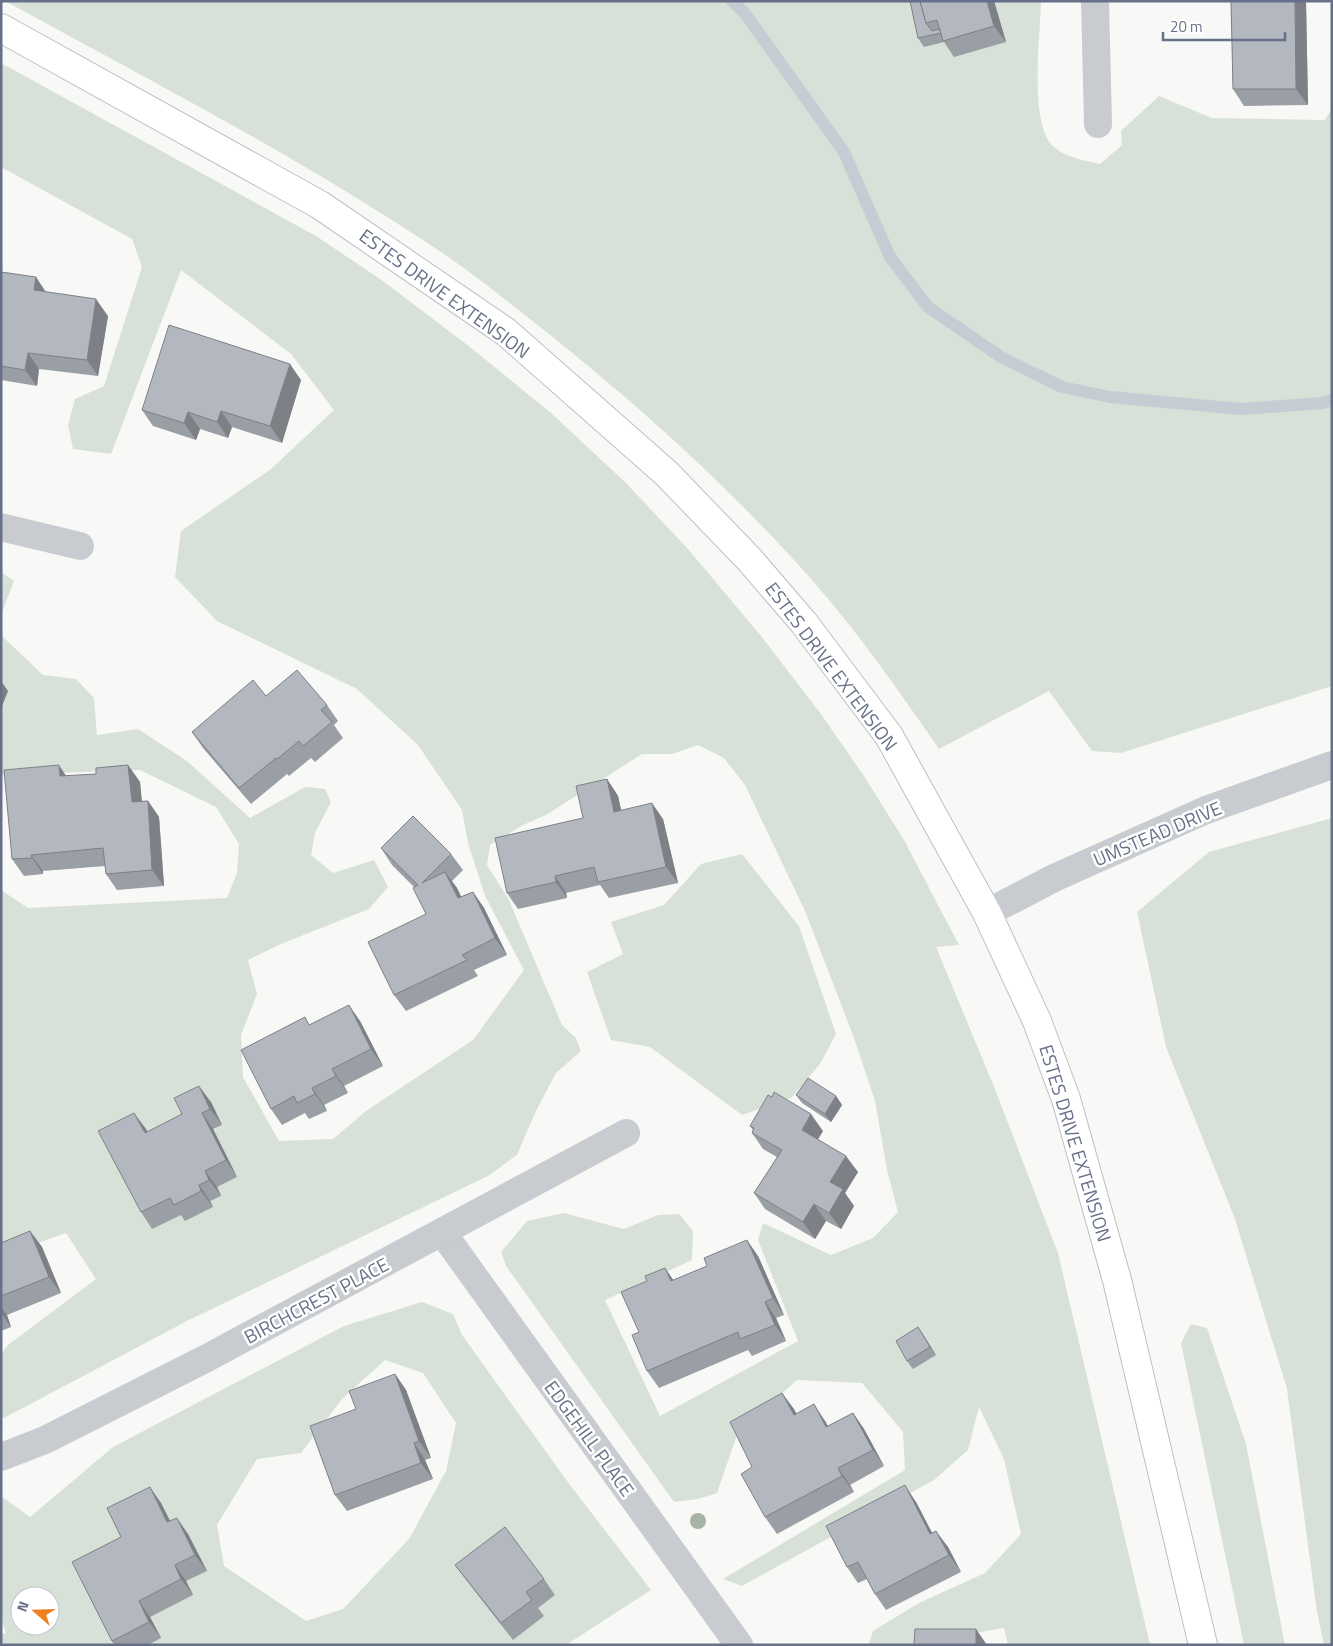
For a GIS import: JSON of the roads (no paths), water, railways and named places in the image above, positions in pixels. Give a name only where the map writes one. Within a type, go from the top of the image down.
[{"type":"main road","name":"ESTES DRIVE EXTENSION","points":[[1,28],[320,205],[506,332],[666,473],[749,559],[798,616],[889,736],[987,912],[1037,1022],[1066,1099],[1117,1280],[1203,1645]]},
{"type":"street","points":[[1095,1],[1098,124]]},
{"type":"street","points":[[1,527],[80,546]]},
{"type":"street","name":"UMSTEAD DRIVE","points":[[987,912],[1054,878],[1206,810],[1332,765]]},
{"type":"street","name":"BIRCHCREST PLACE","points":[[1,1457],[45,1440],[207,1358],[626,1133]]},
{"type":"street","name":"EDGEHILL PLACE","points":[[442,1232],[739,1645]]},
{"type":"waterway","points":[[732,1],[744,12],[844,152],[890,257],[928,307],[1001,357],[1062,387],[1110,397],[1241,409],[1323,403],[1332,400]]}]
